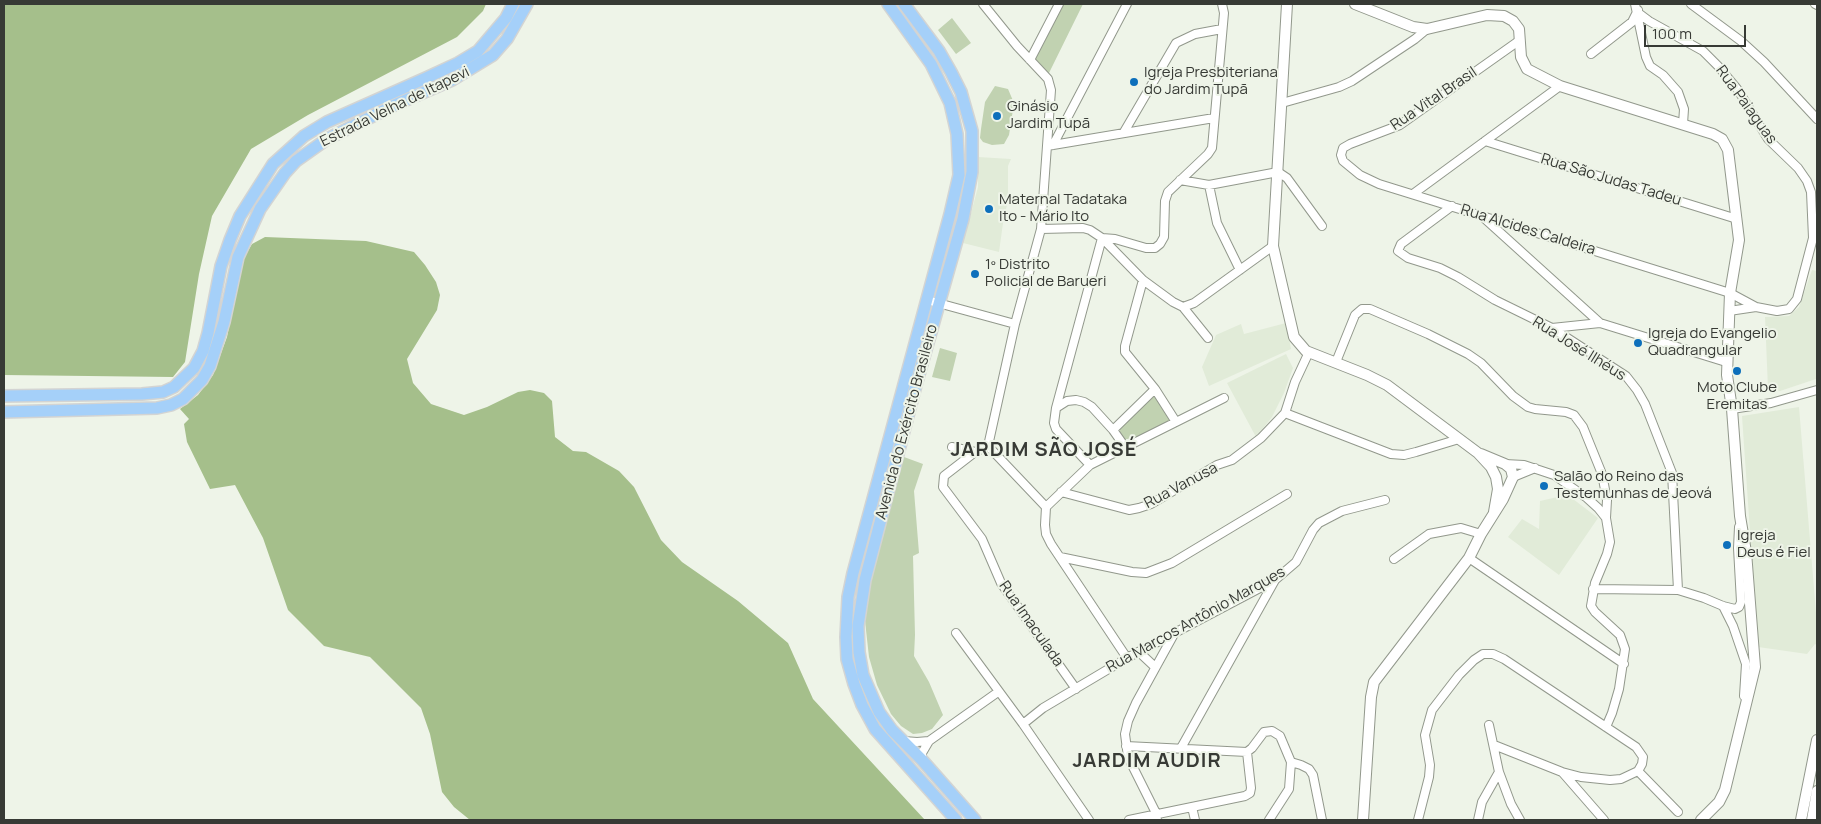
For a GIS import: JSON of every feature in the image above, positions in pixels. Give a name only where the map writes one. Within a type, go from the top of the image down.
[{"type":"main road","name":"Estrada Velha de Itapevi","points":[[4,396],[142,394],[163,392],[174,387],[194,368],[203,351],[221,266],[230,240],[240,216],[273,164],[304,136],[327,122],[458,63],[478,51],[506,18],[513,4]]},
{"type":"main road","name":"Estrada Velha de Itapevi","points":[[4,412],[157,408],[183,400],[202,380],[210,366],[224,322],[238,257],[260,209],[285,173],[326,139],[399,103],[452,80],[493,55],[507,39],[527,4]]},
{"type":"main road","name":"Avenida do Exército Brasileiro","points":[[888,4],[931,64],[950,103],[957,134],[959,175],[862,537],[848,597],[846,637],[848,659],[862,705],[875,729],[956,820]]},
{"type":"main road","name":"Avenida do Exército Brasileiro","points":[[904,4],[939,51],[961,92],[972,131],[972,172],[970,191],[916,385],[865,580],[861,602],[859,643],[863,675],[879,712],[892,730],[922,760],[975,820]]},
{"type":"main road","points":[[1288,4],[1273,246],[1292,333],[1298,343],[1310,352],[1368,375],[1387,385],[1478,453],[1505,464],[1511,469],[1513,477],[1503,499],[1481,534],[1469,558],[1374,682],[1371,697],[1363,820]]},
{"type":"main road","points":[[1355,4],[1413,27],[1427,29],[1476,17],[1504,16],[1519,29],[1521,56],[1527,69],[1560,86],[1713,134],[1722,139],[1728,150],[1738,240],[1730,293],[1726,362],[1732,409],[1740,516],[1746,552],[1755,666],[1725,790],[1719,802],[1702,820]]},
{"type":"main road","points":[[1478,453],[1495,475],[1504,480],[1513,477]]},
{"type":"main road","points":[[1495,475],[1505,464]]},
{"type":"main road","points":[[1494,512],[1498,489],[1495,475]]},
{"type":"main road","points":[[875,729],[892,730]]},
{"type":"main road","points":[[1801,820],[1817,740]]},
{"type":"main road","points":[[1812,820],[1817,791]]},
{"type":"street","points":[[983,4],[1050,84],[1050,145],[1041,228],[1015,324],[988,446],[1046,507]]},
{"type":"street","points":[[1030,60],[1059,4]]},
{"type":"street","points":[[1050,145],[1127,4]]},
{"type":"street","points":[[1102,238],[1115,239],[1146,248],[1155,248],[1160,244],[1164,237],[1165,201],[1168,192],[1212,148],[1224,13],[1222,4]]},
{"type":"street","points":[[1691,4],[1753,51],[1817,119]]},
{"type":"street","points":[[1590,54],[1632,22],[1637,6]]},
{"type":"street","points":[[1637,6],[1646,57],[1650,66],[1663,75],[1678,92],[1684,109],[1683,124]]},
{"type":"street","name":"Rua Paiaguas","points":[[1637,6],[1649,21],[1703,52],[1718,66],[1738,90],[1768,139],[1798,168],[1807,180],[1815,203],[1813,238],[1794,305],[1784,311],[1756,307],[1729,311]]},
{"type":"street","points":[[1124,132],[1176,43],[1195,34],[1222,28]]},
{"type":"street","points":[[1282,104],[1339,87],[1352,81],[1427,29]]},
{"type":"street","name":"Rua Vital Brasil","points":[[1344,148],[1400,125],[1520,40]]},
{"type":"street","points":[[1413,194],[1560,86]]},
{"type":"street","points":[[1050,145],[1214,118]]},
{"type":"street","name":"Rua São Judas Tadeu","points":[[1485,141],[1737,219]]},
{"type":"street","name":"Rua Alcides Caldeira","points":[[1344,148],[1343,161],[1360,175],[1379,184],[1730,293]]},
{"type":"street","points":[[1180,180],[1209,186],[1278,172],[1287,178],[1322,226]]},
{"type":"street","points":[[1209,186],[1217,223],[1240,270]]},
{"type":"street","name":"Rua José Ilhéus","points":[[1452,206],[1401,244],[1398,251],[1401,255],[1440,268],[1494,300],[1552,328],[1626,376],[1645,404],[1672,473],[1678,590]]},
{"type":"street","points":[[1481,215],[1600,323]]},
{"type":"street","points":[[1508,240],[1507,234],[1512,227],[1516,226]]},
{"type":"street","points":[[1813,238],[1817,226]]},
{"type":"street","points":[[1041,228],[1083,228],[1090,230],[1102,238],[1143,280],[1173,302],[1184,307],[1208,338]]},
{"type":"street","points":[[1090,465],[1056,429],[1054,423],[1056,408],[1102,238]]},
{"type":"street","points":[[1184,307],[1194,303],[1273,246]]},
{"type":"street","points":[[1143,280],[1125,352],[1155,389],[1176,422]]},
{"type":"street","name":"Rua Paiaguas","points":[[1730,293],[1756,307]]},
{"type":"street","points":[[927,300],[1015,324]]},
{"type":"street","points":[[1336,362],[1355,315],[1362,309],[1370,309],[1468,354],[1481,363],[1513,396],[1528,407],[1566,412],[1574,415],[1583,427],[1602,474],[1607,500],[1606,518],[1610,542],[1593,588],[1591,606],[1620,635],[1625,649],[1624,664],[1615,705],[1606,727]]},
{"type":"street","points":[[1552,328],[1600,323],[1726,362]]},
{"type":"street","points":[[1310,352],[1295,382],[1285,413],[1391,454],[1416,452],[1459,439]]},
{"type":"street","points":[[1113,430],[1155,389]]},
{"type":"street","points":[[1732,409],[1771,402],[1817,390]]},
{"type":"street","points":[[1127,658],[1051,544],[1046,534],[1046,507],[1090,465],[1224,398]]},
{"type":"street","points":[[1056,408],[1067,401],[1076,400],[1084,402],[1092,407],[1113,430],[1125,447]]},
{"type":"street","name":"Rua Vanusa","points":[[1061,492],[1129,510],[1151,504],[1217,465],[1232,460],[1261,438],[1285,413]]},
{"type":"street","name":"Rua Imaculada","points":[[988,446],[975,452],[944,476],[943,487],[982,539],[1000,584],[1076,689]]},
{"type":"street","points":[[952,447],[975,452]]},
{"type":"street","points":[[1505,464],[1535,468],[1554,475],[1573,487],[1598,508],[1606,518]]},
{"type":"street","points":[[1513,477],[1535,468]]},
{"type":"street","points":[[1060,557],[1132,572],[1146,573],[1172,563],[1287,494]]},
{"type":"street","name":"Rua Marcos Antônio Marques","points":[[1023,724],[1043,708],[1127,658],[1275,580],[1296,562],[1313,530],[1319,523],[1342,511],[1385,500]]},
{"type":"street","points":[[1593,588],[1678,590],[1735,609],[1740,606],[1742,595],[1738,548],[1740,516]]},
{"type":"street","points":[[1394,559],[1429,534],[1461,528],[1481,534]]},
{"type":"street","points":[[1469,558],[1624,664]]},
{"type":"street","points":[[1181,748],[1275,580]]},
{"type":"street","points":[[1723,606],[1730,619],[1746,664],[1744,696],[1746,708]]},
{"type":"street","points":[[956,633],[1023,724],[1089,820]]},
{"type":"street","points":[[1157,817],[1128,757],[1126,734],[1128,721],[1174,634]]},
{"type":"street","points":[[1139,652],[1155,667]]},
{"type":"street","points":[[1418,820],[1429,777],[1430,765],[1425,735],[1432,710],[1459,675],[1483,654],[1493,654],[1504,659],[1636,747],[1642,757],[1642,764],[1638,771],[1621,778],[1610,780],[1581,777],[1563,773],[1494,745]]},
{"type":"street","points":[[922,760],[922,753],[929,741],[998,692]]},
{"type":"street","points":[[1489,725],[1499,772],[1511,804],[1520,820]]},
{"type":"street","points":[[1126,746],[1247,752],[1264,732],[1272,731],[1280,736],[1291,762],[1289,789],[1269,820]]},
{"type":"street","points":[[904,741],[929,741]]},
{"type":"street","points":[[1129,820],[1157,817],[1192,807],[1245,796],[1250,793],[1252,788],[1247,752]]},
{"type":"street","points":[[1291,762],[1309,769],[1313,775],[1322,820]]},
{"type":"street","points":[[1638,771],[1678,812]]},
{"type":"street","points":[[1478,820],[1482,802],[1499,772]]},
{"type":"street","points":[[1563,773],[1604,820]]},
{"type":"street","points":[[1192,807],[1195,820]]},
{"type":"shaded area","name":"Maternal Tadataka Ito - Mário Ito","points":[[978,157],[1011,159],[1008,166],[1008,202],[999,252],[963,243],[978,187]]},
{"type":"shaded area","points":[[1812,270],[1817,271],[1816,379],[1780,391],[1768,389],[1765,317],[1789,316],[1799,307]]},
{"type":"shaded area","points":[[1286,323],[1291,349],[1209,386],[1202,367],[1216,335],[1241,324],[1244,334]]},
{"type":"shaded area","points":[[1286,354],[1293,368],[1284,393],[1272,417],[1256,437],[1227,383]]},
{"type":"shaded area","points":[[1799,407],[1817,625],[1817,645],[1815,644],[1807,654],[1758,647],[1742,416]]},
{"type":"shaded area","points":[[1562,496],[1573,499],[1598,518],[1559,575],[1508,537],[1522,519],[1539,529],[1540,501]]},
{"type":"green space","points":[[4,4],[486,4],[483,11],[457,37],[308,115],[251,149],[212,216],[199,274],[185,362],[173,377],[4,375]]},
{"type":"green space","points":[[1062,4],[1083,4],[1049,73],[1047,73],[1035,61],[1035,56]]},
{"type":"green space","points":[[952,18],[971,43],[956,54],[938,30]]},
{"type":"green space","name":"Ginásio Jardim Tupã","points":[[995,86],[1008,89],[1014,103],[1009,135],[1004,144],[992,145],[983,142],[980,138],[985,102]]},
{"type":"green space","points":[[265,237],[366,241],[414,252],[436,282],[440,295],[437,310],[407,359],[413,383],[431,404],[464,415],[487,407],[518,392],[530,390],[544,393],[552,401],[555,437],[573,451],[586,452],[619,471],[634,487],[661,540],[682,562],[738,601],[788,643],[813,699],[925,820],[470,820],[454,807],[442,792],[430,734],[421,708],[370,657],[324,646],[288,610],[263,538],[235,485],[210,489],[187,442],[184,424],[189,419],[180,409],[198,395],[213,375],[227,337],[243,259],[252,244]]},
{"type":"green space","points":[[940,348],[957,353],[950,381],[932,377]]},
{"type":"green space","points":[[1156,396],[1172,418],[1171,421],[1134,439],[1125,439],[1120,433],[1120,429]]},
{"type":"green space","points":[[904,457],[923,464],[914,491],[919,553],[913,556],[914,656],[929,682],[943,715],[932,729],[913,734],[901,726],[891,714],[877,685],[869,657],[865,621],[867,595]]},
{"type":"place","name":"Igreja Presbiteriana do Jardim Tupã","points":[[1134,82]]},
{"type":"place","name":"Ginásio Jardim Tupã","points":[[997,116]]},
{"type":"place","name":"Maternal Tadataka Ito - Mário Ito","points":[[989,209]]},
{"type":"place","name":"1º Distrito Policial de Barueri","points":[[975,274]]},
{"type":"place","name":"Igreja do Evangelio Quadrangular","points":[[1638,343]]},
{"type":"place","name":"Moto Clube Eremitas","points":[[1737,371]]},
{"type":"place","name":"Salão do Reino das Testemunhas de Jeová","points":[[1544,486]]},
{"type":"place","name":"Igreja Deus é Fiel","points":[[1727,545]]},
{"type":"district","name":"JARDIM SÃO JOSÉ","points":[[1044,450]]},
{"type":"district","name":"JARDIM AUDIR","points":[[1147,761]]}]
